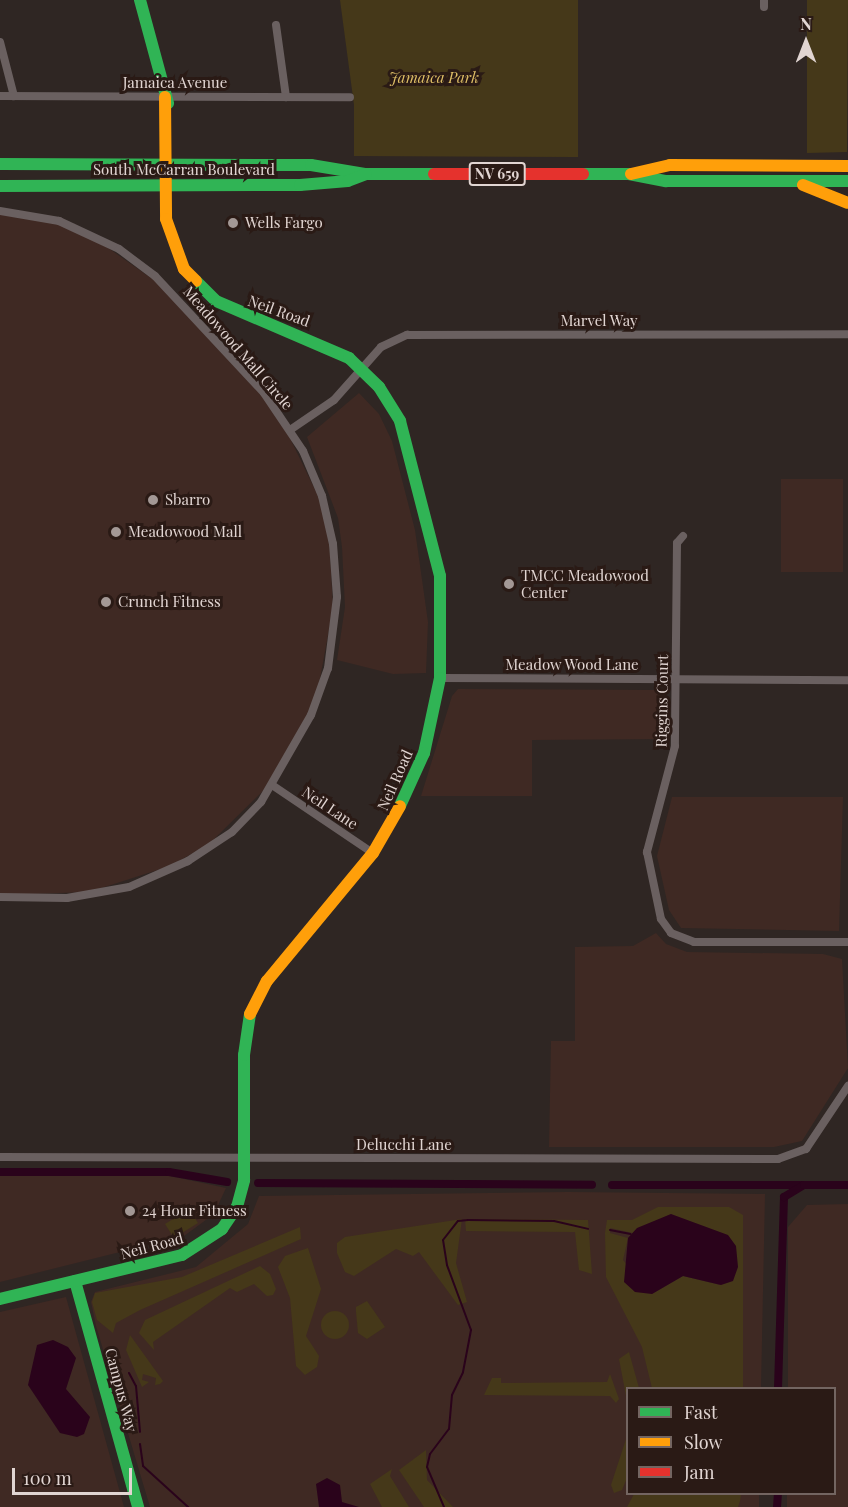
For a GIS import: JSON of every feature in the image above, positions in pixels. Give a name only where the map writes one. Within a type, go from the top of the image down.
[{"type":"street","name":"Neil Road","points":[[0,1299],[169,1259],[204,1245],[237,1207],[244,1158],[244,1055],[250,1013],[275,971],[373,853],[402,805],[424,753],[440,678],[440,576],[410,449],[393,407],[363,369],[324,344],[234,310],[205,293],[172,247],[166,185],[165,97],[140,0]]},
{"type":"street","points":[[276,25],[286,97]]},
{"type":"street","points":[[0,42],[14,96]]},
{"type":"street","name":"Jamaica Avenue","points":[[0,96],[350,97]]},
{"type":"street","points":[[827,166],[848,160]]},
{"type":"street","name":"South McCarran Boulevard","points":[[0,164],[311,165],[366,174],[629,174],[666,181],[848,181]]},
{"type":"street","name":"South McCarran Boulevard","points":[[629,174],[670,165],[848,166]]},
{"type":"street","name":"South McCarran Boulevard","points":[[0,186],[332,183],[366,174]]},
{"type":"street","points":[[783,181],[826,192],[848,204]]},
{"type":"street","name":"Meadowood Mall Circle","points":[[0,211],[78,228],[139,263],[258,387],[290,430],[322,496],[333,544],[337,597],[332,645],[320,692],[272,785],[247,818],[218,844],[148,880],[87,896],[0,897]]},
{"type":"street","name":"Marvel Way","points":[[290,430],[334,400],[389,341],[407,335],[848,334]]},
{"type":"street","name":"Riggins Court","points":[[683,536],[677,543],[673,761],[652,822],[647,852],[665,926],[677,937],[694,942],[848,942]]},
{"type":"street","name":"Meadow Wood Lane","points":[[440,678],[848,680]]},
{"type":"street","name":"Neil Lane","points":[[272,785],[373,853]]},
{"type":"street","name":"Delucchi Lane","points":[[0,1157],[778,1159],[807,1149],[848,1086]]},
{"type":"street","name":"Campus Way","points":[[75,1281],[138,1507]]},
{"type":"shaded area","points":[[0,213],[44,217],[94,238],[158,283],[258,390],[286,430],[322,504],[329,537],[333,608],[319,684],[307,717],[263,791],[209,844],[170,866],[89,892],[0,895]]},
{"type":"shaded area","points":[[359,393],[379,414],[392,441],[415,530],[428,622],[426,673],[393,674],[337,660],[345,607],[342,547],[338,518],[307,437]]},
{"type":"shaded area","points":[[781,479],[843,479],[843,572],[781,572]]},
{"type":"shaded area","points":[[458,689],[655,690],[663,699],[663,739],[532,740],[532,796],[421,796],[452,696]]},
{"type":"shaded area","points":[[672,797],[843,797],[839,931],[681,928],[669,910],[657,856]]},
{"type":"shaded area","points":[[656,933],[666,944],[687,952],[823,954],[842,959],[848,1068],[802,1141],[774,1147],[549,1147],[551,1041],[575,1041],[575,947],[633,946]]},
{"type":"shaded area","points":[[0,1176],[170,1176],[226,1188],[214,1214],[184,1236],[0,1282]]},
{"type":"shaded area","points":[[568,1192],[765,1194],[761,1387],[626,1387],[626,1495],[759,1495],[759,1507],[150,1507],[96,1326],[91,1302],[95,1292],[196,1267],[248,1224],[259,1196]]},
{"type":"shaded area","points":[[848,1204],[848,1507],[787,1507],[787,1495],[836,1495],[836,1387],[788,1387],[788,1227],[807,1205]]},
{"type":"shaded area","points":[[671,1214],[728,1235],[736,1246],[738,1267],[733,1281],[721,1285],[683,1276],[652,1294],[635,1292],[624,1282],[628,1238],[637,1228]]},
{"type":"shaded area","points":[[66,1297],[124,1507],[0,1507],[0,1312]]},
{"type":"shaded area","points":[[53,1340],[68,1347],[76,1358],[66,1389],[90,1417],[84,1434],[77,1437],[60,1433],[28,1385],[37,1345]]},
{"type":"shaded area","points":[[327,1478],[340,1485],[342,1502],[359,1507],[319,1507],[316,1484]]},
{"type":"green space","name":"Jamaica Park","points":[[340,0],[578,0],[578,157],[354,156],[354,105]]},
{"type":"green space","points":[[807,0],[848,0],[847,152],[807,153]]},
{"type":"green space","points":[[658,1207],[729,1207],[743,1215],[743,1387],[652,1387],[642,1347],[606,1277],[607,1220],[632,1220]],"holes":[[[671,1214],[720,1285],[683,1276],[652,1294],[623,1260],[628,1238],[610,1233],[610,1228],[633,1233]]]},
{"type":"green space","points":[[189,1209],[198,1223],[174,1238],[165,1224]]},
{"type":"green space","points":[[462,1219],[456,1263],[467,1302],[458,1305],[419,1252],[413,1256],[396,1249],[354,1276],[345,1272],[337,1253],[337,1243],[345,1237]]},
{"type":"green space","points":[[465,1219],[588,1220],[592,1274],[579,1270],[575,1232],[466,1231]]},
{"type":"green space","points":[[300,1227],[301,1239],[140,1310],[116,1323],[113,1333],[97,1320],[92,1302],[95,1293],[182,1277]]},
{"type":"green space","points":[[308,1248],[321,1289],[306,1336],[319,1356],[317,1367],[305,1375],[296,1366],[290,1298],[278,1267],[285,1256]]},
{"type":"green space","points":[[260,1266],[270,1274],[276,1289],[273,1295],[267,1296],[254,1284],[237,1292],[230,1288],[153,1342],[154,1350],[139,1333],[145,1320]]},
{"type":"green space","points":[[367,1301],[385,1327],[367,1339],[358,1333],[356,1307]]},
{"type":"green space","points":[[335,1311],[345,1315],[349,1325],[345,1335],[335,1339],[325,1335],[321,1325],[325,1315]]},
{"type":"green space","points":[[130,1335],[163,1381],[160,1384],[155,1385],[156,1378],[143,1374],[142,1380],[149,1382],[142,1387],[126,1350]]},
{"type":"green space","points":[[629,1352],[639,1387],[626,1387],[626,1396],[619,1359]]},
{"type":"green space","points":[[610,1374],[619,1399],[616,1403],[610,1396],[484,1395],[492,1378],[501,1378],[501,1383],[607,1382]]},
{"type":"green space","points":[[626,1439],[626,1480],[622,1490],[614,1493],[611,1485]]},
{"type":"green space","points":[[426,1450],[427,1480],[453,1507],[424,1507],[399,1470]]},
{"type":"green space","points":[[392,1469],[390,1476],[409,1507],[382,1507],[370,1484]]},
{"type":"green space","points":[[633,1495],[741,1495],[738,1507],[627,1507]]},
{"type":"waterway","points":[[0,1172],[169,1172],[227,1182]]},
{"type":"waterway","points":[[258,1183],[592,1185]]},
{"type":"waterway","points":[[612,1185],[804,1185]]},
{"type":"waterway","points":[[778,1387],[784,1197],[804,1185],[848,1185]]},
{"type":"waterway","points":[[444,1507],[427,1467],[430,1454],[449,1429],[452,1395],[463,1372],[471,1330],[447,1265],[443,1240],[458,1221],[468,1220],[554,1221],[588,1229]]},
{"type":"waterway","points":[[610,1230],[631,1234]]},
{"type":"waterway","points":[[129,1373],[136,1386],[140,1432]]},
{"type":"waterway","points":[[140,1444],[143,1466],[188,1507]]},
{"type":"waterway","points":[[777,1507],[778,1495]]},
{"type":"traffic: fast","points":[[140,0],[168,103]]},
{"type":"traffic: fast","points":[[0,164],[311,165],[366,174],[434,174]]},
{"type":"traffic: fast","points":[[0,186],[300,185],[348,181],[366,174]]},
{"type":"traffic: fast","points":[[583,174],[629,174],[666,181],[848,181]]},
{"type":"traffic: fast","points":[[196,281],[216,301],[349,358],[379,387],[400,421],[440,576],[440,678],[424,753],[400,806]]},
{"type":"traffic: fast","points":[[0,1299],[182,1255],[222,1229],[237,1207],[244,1180],[244,1055],[250,1014]]},
{"type":"traffic: fast","points":[[75,1281],[138,1507]]},
{"type":"traffic: slow","points":[[165,97],[166,219],[184,269],[196,281]]},
{"type":"traffic: slow","points":[[631,174],[670,165],[848,166]]},
{"type":"traffic: slow","points":[[803,185],[848,203]]},
{"type":"traffic: slow","points":[[250,1014],[267,981],[373,853],[400,806]]},
{"type":"traffic: jam","points":[[434,174],[583,174]]},
{"type":"place","name":"Wells Fargo","points":[[233,223]]},
{"type":"place","name":"Sbarro","points":[[153,500]]},
{"type":"place","name":"Meadowood Mall","points":[[116,532]]},
{"type":"place","name":"TMCC Meadowood Center","points":[[509,584]]},
{"type":"place","name":"Crunch Fitness","points":[[106,602]]},
{"type":"place","name":"24 Hour Fitness","points":[[130,1211]]}]
